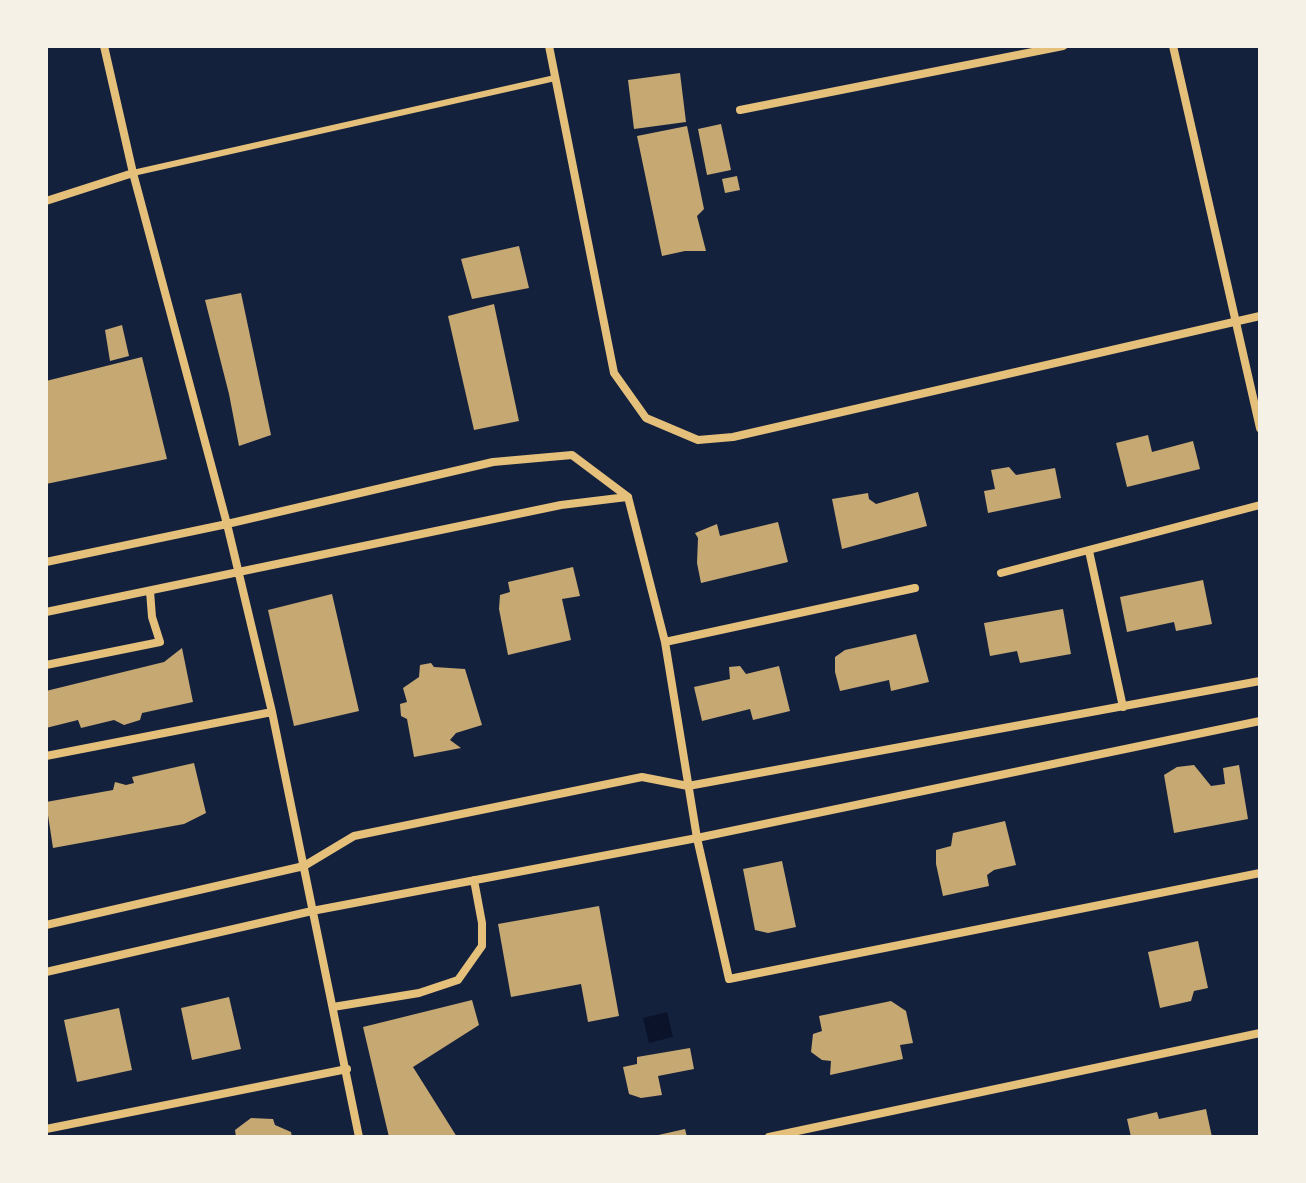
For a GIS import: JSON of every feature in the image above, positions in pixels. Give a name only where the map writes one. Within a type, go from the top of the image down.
[{"type":"street","points":[[104,46],[133,173],[227,524],[272,712],[359,1137]]},
{"type":"street","points":[[549,46],[614,373],[646,418],[698,440],[733,437],[1260,316]]},
{"type":"street","points":[[740,110],[1063,46]]},
{"type":"street","points":[[1173,46],[1260,428]]},
{"type":"street","points":[[46,201],[133,173]]},
{"type":"street","points":[[46,562],[227,524],[493,462],[572,455],[628,497],[665,642],[697,838],[729,979],[1260,873]]},
{"type":"street","points":[[46,612],[561,505],[628,497]]},
{"type":"street","points":[[1001,573],[1260,505]]},
{"type":"street","points":[[1089,551],[1123,707]]},
{"type":"street","points":[[665,642],[915,588]]},
{"type":"street","points":[[46,665],[160,642],[152,617],[150,591]]},
{"type":"street","points":[[46,925],[304,866],[354,836],[642,777],[688,786],[1260,681]]},
{"type":"street","points":[[46,756],[272,712]]},
{"type":"street","points":[[46,972],[312,911],[697,838],[1260,721]]},
{"type":"street","points":[[333,1007],[419,993],[458,980],[482,946],[482,923],[474,880]]},
{"type":"street","points":[[769,1137],[1260,1033]]},
{"type":"street","points":[[46,1129],[347,1069]]},
{"type":"lane","points":[[133,173],[555,78]]},
{"type":"water","points":[[667,1012],[673,1037],[649,1043],[643,1018]]},
{"type":"building","points":[[680,73],[686,122],[634,129],[628,80]]},
{"type":"building","points":[[721,124],[731,170],[707,175],[698,129]]},
{"type":"building","points":[[687,126],[704,209],[697,216],[706,251],[662,256],[637,136]]},
{"type":"building","points":[[737,176],[740,190],[725,193],[722,179]]},
{"type":"building","points":[[519,246],[529,288],[472,299],[461,259]]},
{"type":"building","points":[[241,293],[271,435],[239,446],[205,300]]},
{"type":"building","points":[[494,304],[519,421],[474,430],[448,316]]},
{"type":"building","points":[[122,325],[129,356],[110,361],[105,330]]},
{"type":"building","points":[[142,357],[167,459],[46,484],[46,381]]},
{"type":"building","points":[[1148,435],[1152,452],[1193,441],[1200,469],[1127,487],[1116,443]]},
{"type":"building","points":[[1009,467],[1016,475],[1055,468],[1061,498],[988,513],[984,491],[995,489],[991,470]]},
{"type":"building","points":[[918,492],[927,526],[842,549],[832,499],[868,493],[869,499],[876,504]]},
{"type":"building","points":[[778,522],[788,562],[701,583],[695,533],[717,524],[720,536]]},
{"type":"building","points":[[573,567],[580,596],[562,599],[571,640],[508,655],[499,609],[500,595],[510,592],[508,582]]},
{"type":"building","points":[[1203,580],[1212,624],[1176,631],[1174,622],[1127,632],[1120,597]]},
{"type":"building","points":[[332,594],[359,711],[294,726],[268,610]]},
{"type":"building","points":[[1063,609],[1071,654],[1020,663],[1017,651],[990,656],[984,623]]},
{"type":"building","points":[[916,634],[929,682],[891,691],[889,680],[840,691],[835,657],[845,650]]},
{"type":"building","points":[[182,648],[193,702],[142,713],[140,720],[124,725],[114,720],[81,728],[78,720],[46,728],[46,691],[164,662]]},
{"type":"building","points":[[431,663],[434,667],[465,669],[482,725],[456,733],[450,740],[461,748],[414,757],[407,719],[401,716],[400,704],[407,702],[403,688],[419,677],[420,665]]},
{"type":"building","points":[[740,666],[746,674],[779,666],[790,711],[753,720],[750,709],[702,721],[694,687],[730,679],[729,667]]},
{"type":"building","points":[[194,763],[206,813],[184,824],[53,848],[46,802],[113,790],[115,782],[126,785],[134,783],[132,777]]},
{"type":"building","points":[[1194,765],[1211,786],[1225,784],[1223,768],[1239,765],[1248,819],[1174,833],[1164,775],[1177,767]]},
{"type":"building","points":[[1005,821],[1016,865],[994,870],[987,875],[989,886],[943,896],[936,850],[951,846],[953,833]]},
{"type":"building","points":[[782,861],[796,927],[768,933],[755,930],[743,869]]},
{"type":"building","points":[[599,906],[619,1016],[588,1022],[581,984],[511,997],[498,924]]},
{"type":"building","points":[[1198,941],[1208,988],[1194,991],[1191,1001],[1160,1008],[1148,952]]},
{"type":"building","points":[[229,997],[241,1049],[192,1060],[181,1008]]},
{"type":"building","points":[[472,1000],[479,1025],[413,1067],[457,1137],[389,1137],[363,1027]]},
{"type":"building","points":[[891,1001],[906,1011],[913,1043],[900,1045],[903,1059],[830,1075],[831,1061],[822,1060],[811,1052],[813,1034],[822,1031],[819,1016]]},
{"type":"building","points":[[119,1008],[132,1070],[77,1082],[64,1020]]},
{"type":"building","points":[[690,1048],[694,1069],[658,1076],[662,1095],[641,1098],[629,1094],[623,1067],[637,1064],[637,1057]]},
{"type":"building","points":[[1206,1109],[1212,1137],[1131,1137],[1127,1119],[1157,1112],[1159,1119]]},
{"type":"building","points":[[251,1118],[273,1119],[275,1125],[291,1132],[292,1137],[236,1137],[235,1130]]},
{"type":"building","points":[[685,1129],[687,1137],[654,1137],[654,1136]]}]
